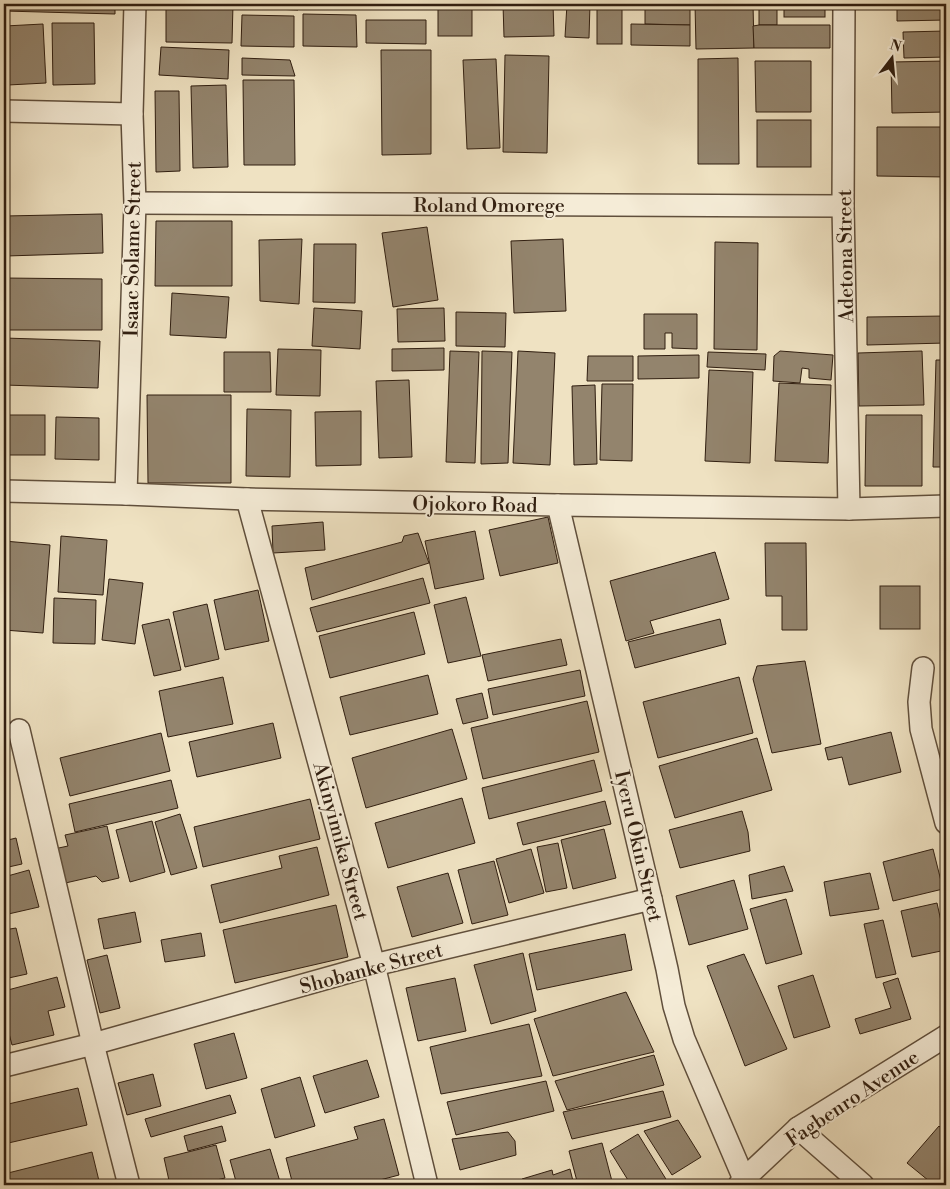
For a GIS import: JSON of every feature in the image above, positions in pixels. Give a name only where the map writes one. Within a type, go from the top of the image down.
[{"type":"street","name":"Isaac Solame Street","points":[[126,494],[135,203],[132,114],[135,4]]},
{"type":"street","name":"Adetona Street","points":[[844,4],[843,206],[849,509]]},
{"type":"street","points":[[4,111],[132,114]]},
{"type":"street","name":"Roland Omorege","points":[[135,203],[843,206]]},
{"type":"street","name":"Ojokoro Road","points":[[4,492],[558,506],[849,509],[946,506]]},
{"type":"street","name":"Akinyimika Street","points":[[247,499],[374,965],[427,1185]]},
{"type":"street","name":"Iyeru Okin Street","points":[[558,506],[651,899],[674,1006],[684,1039],[742,1182]]},
{"type":"street","points":[[922,668],[919,702],[921,729],[946,822]]},
{"type":"street","points":[[19,730],[93,1044],[129,1185]]},
{"type":"street","name":"Shobanke Street","points":[[4,1066],[93,1044],[374,965],[651,899]]},
{"type":"street","name":"Fagbenro Avenue","points":[[742,1182],[798,1128],[946,1036]]},
{"type":"street","points":[[798,1128],[863,1185]]},
{"type":"building","points":[[4,4],[115,4],[115,14],[4,11]]},
{"type":"building","points":[[166,4],[233,4],[232,43],[166,42]]},
{"type":"building","points":[[274,4],[298,4],[298,10],[274,9]]},
{"type":"building","points":[[406,4],[431,4],[431,6],[406,6]]},
{"type":"building","points":[[438,4],[472,4],[472,36],[438,36]]},
{"type":"building","points":[[503,4],[553,4],[554,36],[504,37]]},
{"type":"building","points":[[567,4],[590,4],[589,38],[565,37]]},
{"type":"building","points":[[597,4],[622,4],[622,44],[597,44]]},
{"type":"building","points":[[645,4],[690,4],[690,25],[645,24]]},
{"type":"building","points":[[695,4],[753,4],[754,48],[696,49]]},
{"type":"building","points":[[759,4],[777,4],[777,25],[759,25]]},
{"type":"building","points":[[784,4],[825,4],[825,17],[784,17]]},
{"type":"building","points":[[897,4],[946,4],[946,20],[897,21]]},
{"type":"building","points":[[303,14],[356,15],[357,47],[303,46]]},
{"type":"building","points":[[242,15],[294,16],[294,47],[241,46]]},
{"type":"building","points":[[366,20],[426,20],[426,44],[366,43]]},
{"type":"building","points":[[52,23],[94,23],[95,84],[53,85]]},
{"type":"building","points":[[43,24],[46,83],[8,85],[5,26]]},
{"type":"building","points":[[631,24],[690,25],[690,46],[631,45]]},
{"type":"building","points":[[830,25],[830,48],[754,48],[753,26]]},
{"type":"building","points":[[946,31],[946,57],[904,58],[903,32]]},
{"type":"building","points":[[161,47],[229,50],[228,79],[159,75]]},
{"type":"building","points":[[381,50],[431,50],[431,154],[382,155]]},
{"type":"building","points":[[505,55],[549,56],[547,153],[503,152]]},
{"type":"building","points":[[242,58],[290,60],[295,76],[242,75]]},
{"type":"building","points":[[738,58],[739,164],[698,164],[698,59]]},
{"type":"building","points":[[496,59],[500,148],[467,149],[463,60]]},
{"type":"building","points":[[755,61],[811,61],[811,112],[756,112]]},
{"type":"building","points":[[946,61],[946,112],[892,113],[891,62]]},
{"type":"building","points":[[243,80],[294,80],[295,165],[244,165]]},
{"type":"building","points":[[226,85],[228,167],[193,168],[191,86]]},
{"type":"building","points":[[155,91],[179,91],[180,171],[156,172]]},
{"type":"building","points":[[757,120],[811,120],[811,167],[757,167]]},
{"type":"building","points":[[877,127],[946,127],[946,177],[877,176]]},
{"type":"building","points":[[102,214],[103,253],[6,256],[5,216]]},
{"type":"building","points":[[156,221],[232,221],[232,286],[155,286]]},
{"type":"building","points":[[427,227],[438,300],[393,307],[382,233]]},
{"type":"building","points":[[302,239],[299,304],[260,301],[259,240]]},
{"type":"building","points":[[563,239],[566,311],[514,313],[511,241]]},
{"type":"building","points":[[715,242],[758,243],[757,350],[714,349]]},
{"type":"building","points":[[314,244],[356,244],[355,303],[313,302]]},
{"type":"building","points":[[4,278],[102,279],[102,330],[4,330]]},
{"type":"building","points":[[172,293],[229,297],[226,338],[170,335]]},
{"type":"building","points":[[314,308],[362,311],[360,349],[312,346]]},
{"type":"building","points":[[444,308],[445,341],[398,342],[397,309]]},
{"type":"building","points":[[456,312],[506,313],[505,347],[456,346]]},
{"type":"building","points":[[644,314],[697,314],[697,349],[672,348],[672,333],[665,333],[665,349],[644,349]]},
{"type":"building","points":[[946,316],[946,343],[867,345],[867,317]]},
{"type":"building","points":[[4,338],[100,341],[98,388],[4,385]]},
{"type":"building","points":[[444,348],[444,370],[392,371],[392,349]]},
{"type":"building","points":[[278,349],[321,350],[320,396],[276,395]]},
{"type":"building","points":[[450,351],[479,352],[475,463],[446,462]]},
{"type":"building","points":[[482,351],[512,352],[508,463],[481,464]]},
{"type":"building","points":[[518,351],[555,353],[550,465],[513,463]]},
{"type":"building","points":[[780,351],[833,355],[831,380],[809,378],[809,369],[802,368],[800,383],[773,381],[774,356]]},
{"type":"building","points":[[922,351],[924,405],[859,406],[858,353]]},
{"type":"building","points":[[224,352],[270,352],[271,392],[224,392]]},
{"type":"building","points":[[708,352],[766,354],[765,370],[707,367]]},
{"type":"building","points":[[699,355],[699,378],[638,379],[638,356]]},
{"type":"building","points":[[588,356],[633,356],[633,381],[587,381]]},
{"type":"building","points":[[936,360],[946,360],[946,467],[933,467]]},
{"type":"building","points":[[709,370],[753,372],[750,463],[705,461]]},
{"type":"building","points":[[409,380],[412,457],[379,458],[376,381]]},
{"type":"building","points":[[779,383],[831,385],[828,463],[775,461]]},
{"type":"building","points":[[602,384],[633,384],[632,461],[600,460]]},
{"type":"building","points":[[595,385],[597,464],[574,465],[572,386]]},
{"type":"building","points":[[147,395],[231,395],[231,483],[148,483]]},
{"type":"building","points":[[247,409],[291,410],[290,477],[246,476]]},
{"type":"building","points":[[361,411],[361,465],[316,466],[315,412]]},
{"type":"building","points":[[4,415],[45,415],[45,455],[4,455]]},
{"type":"building","points":[[866,415],[922,415],[922,486],[865,486]]},
{"type":"building","points":[[56,417],[99,418],[99,460],[55,459]]},
{"type":"building","points":[[548,517],[558,563],[500,576],[489,530]]},
{"type":"building","points":[[323,522],[325,550],[273,553],[272,526]]},
{"type":"building","points":[[475,531],[484,579],[435,589],[425,541]]},
{"type":"building","points":[[418,533],[429,563],[312,600],[305,568],[402,542],[404,536]]},
{"type":"building","points":[[61,536],[107,540],[103,595],[58,592]]},
{"type":"building","points":[[4,541],[50,545],[43,633],[4,630]]},
{"type":"building","points":[[765,543],[806,543],[807,630],[782,630],[782,596],[766,596]]},
{"type":"building","points":[[715,552],[729,599],[650,621],[654,633],[626,641],[610,581]]},
{"type":"building","points":[[423,578],[430,603],[317,632],[310,608]]},
{"type":"building","points":[[109,579],[143,583],[135,644],[102,640]]},
{"type":"building","points":[[880,586],[920,586],[920,629],[880,629]]},
{"type":"building","points":[[258,590],[269,641],[225,650],[214,600]]},
{"type":"building","points":[[466,597],[481,656],[448,663],[434,605]]},
{"type":"building","points":[[54,598],[96,600],[95,644],[53,643]]},
{"type":"building","points":[[207,604],[219,659],[185,667],[173,612]]},
{"type":"building","points":[[414,612],[425,654],[330,678],[319,636]]},
{"type":"building","points":[[169,619],[181,670],[154,676],[142,625]]},
{"type":"building","points":[[720,619],[726,644],[635,668],[628,642]]},
{"type":"building","points":[[561,639],[567,665],[488,681],[482,655]]},
{"type":"building","points":[[805,661],[821,744],[772,753],[753,679],[757,666]]},
{"type":"building","points":[[580,670],[585,696],[493,715],[488,689]]},
{"type":"building","points":[[428,675],[438,714],[350,735],[340,697]]},
{"type":"building","points":[[223,677],[233,724],[168,737],[159,691]]},
{"type":"building","points":[[739,677],[753,733],[658,758],[643,702]]},
{"type":"building","points":[[482,693],[488,718],[463,724],[456,699]]},
{"type":"building","points":[[587,701],[599,752],[483,779],[471,728]]},
{"type":"building","points":[[273,723],[281,758],[197,777],[189,742]]},
{"type":"building","points":[[452,729],[467,779],[366,808],[352,758]]},
{"type":"building","points":[[891,732],[901,772],[849,785],[842,757],[828,760],[825,748]]},
{"type":"building","points":[[161,733],[170,771],[70,796],[60,758]]},
{"type":"building","points":[[757,738],[772,790],[675,818],[659,766]]},
{"type":"building","points":[[594,760],[602,791],[489,819],[482,788]]},
{"type":"building","points":[[171,780],[178,808],[75,832],[69,804]]},
{"type":"building","points":[[462,798],[475,843],[388,868],[375,823]]},
{"type":"building","points":[[310,799],[320,839],[203,867],[194,827]]},
{"type":"building","points":[[605,801],[611,824],[523,845],[517,823]]},
{"type":"building","points":[[742,811],[748,832],[750,851],[680,868],[669,830]]},
{"type":"building","points":[[180,814],[197,868],[171,875],[155,822]]},
{"type":"building","points":[[152,821],[165,872],[130,882],[116,830]]},
{"type":"building","points":[[107,826],[119,878],[102,882],[96,876],[61,884],[54,849],[68,846],[65,835]]},
{"type":"building","points":[[604,829],[616,878],[573,889],[561,840]]},
{"type":"building","points":[[16,838],[22,864],[4,868],[4,841]]},
{"type":"building","points":[[558,843],[567,888],[546,892],[537,847]]},
{"type":"building","points":[[317,847],[329,895],[220,923],[211,885],[282,868],[279,856]]},
{"type":"building","points":[[531,849],[544,893],[509,903],[496,859]]},
{"type":"building","points":[[933,849],[943,889],[893,901],[883,862]]},
{"type":"building","points":[[494,861],[508,915],[472,924],[458,870]]},
{"type":"building","points":[[784,866],[793,891],[752,899],[749,875]]},
{"type":"building","points":[[29,870],[39,907],[4,915],[4,877]]},
{"type":"building","points":[[448,873],[463,923],[412,937],[397,887]]},
{"type":"building","points":[[870,873],[879,909],[830,916],[824,882]]},
{"type":"building","points":[[734,880],[748,929],[689,945],[676,896]]},
{"type":"building","points":[[786,899],[802,954],[766,964],[750,909]]},
{"type":"building","points":[[937,903],[946,950],[912,957],[901,911]]},
{"type":"building","points":[[336,905],[348,957],[235,983],[223,930]]},
{"type":"building","points":[[135,912],[141,942],[104,949],[98,919]]},
{"type":"building","points":[[883,920],[896,974],[876,978],[864,924]]},
{"type":"building","points":[[16,928],[27,974],[4,979],[4,930]]},
{"type":"building","points":[[201,933],[205,956],[165,962],[161,940]]},
{"type":"building","points":[[625,934],[632,970],[537,990],[529,954]]},
{"type":"building","points":[[523,953],[536,1011],[491,1024],[474,965]]},
{"type":"building","points":[[744,954],[787,1049],[745,1066],[707,966]]},
{"type":"building","points":[[107,955],[120,1008],[100,1013],[87,960]]},
{"type":"building","points":[[813,975],[830,1027],[794,1038],[778,986]]},
{"type":"building","points":[[57,977],[65,1007],[48,1011],[54,1035],[12,1045],[4,1014],[4,991]]},
{"type":"building","points":[[455,978],[466,1031],[418,1041],[406,988]]},
{"type":"building","points":[[898,978],[911,1019],[860,1034],[855,1019],[891,1008],[883,983]]},
{"type":"building","points":[[626,992],[654,1052],[553,1076],[534,1019]]},
{"type":"building","points":[[529,1024],[542,1076],[441,1094],[430,1047]]},
{"type":"building","points":[[234,1033],[247,1078],[206,1089],[194,1044]]},
{"type":"building","points":[[654,1055],[664,1085],[567,1110],[555,1081]]},
{"type":"building","points":[[367,1060],[379,1097],[325,1113],[313,1076]]},
{"type":"building","points":[[153,1074],[161,1106],[127,1115],[118,1083]]},
{"type":"building","points":[[300,1077],[315,1126],[275,1138],[261,1089]]},
{"type":"building","points":[[546,1081],[554,1111],[456,1135],[447,1102]]},
{"type":"building","points":[[78,1088],[87,1125],[4,1144],[4,1105]]},
{"type":"building","points":[[663,1091],[671,1117],[572,1139],[563,1112]]},
{"type":"building","points":[[230,1095],[236,1113],[151,1137],[145,1119]]},
{"type":"building","points":[[384,1119],[399,1175],[361,1185],[293,1185],[286,1158],[358,1139],[354,1127]]},
{"type":"building","points":[[678,1120],[701,1157],[672,1175],[644,1131]]},
{"type":"building","points":[[222,1126],[226,1141],[188,1151],[184,1136]]},
{"type":"building","points":[[939,1126],[946,1133],[946,1185],[934,1185],[907,1163]]},
{"type":"building","points":[[508,1132],[515,1141],[516,1155],[460,1170],[452,1139]]},
{"type":"building","points":[[638,1134],[669,1184],[631,1185],[610,1151]]},
{"type":"building","points":[[602,1143],[613,1185],[578,1185],[569,1151]]},
{"type":"building","points":[[216,1145],[225,1178],[196,1185],[170,1185],[164,1158]]},
{"type":"building","points":[[270,1149],[281,1185],[237,1185],[230,1160]]},
{"type":"building","points":[[92,1152],[100,1185],[4,1185],[4,1174]]},
{"type":"building","points":[[570,1169],[574,1185],[523,1185],[522,1179],[552,1170],[553,1175]]},
{"type":"building","points":[[510,1182],[511,1185],[495,1185]]}]
